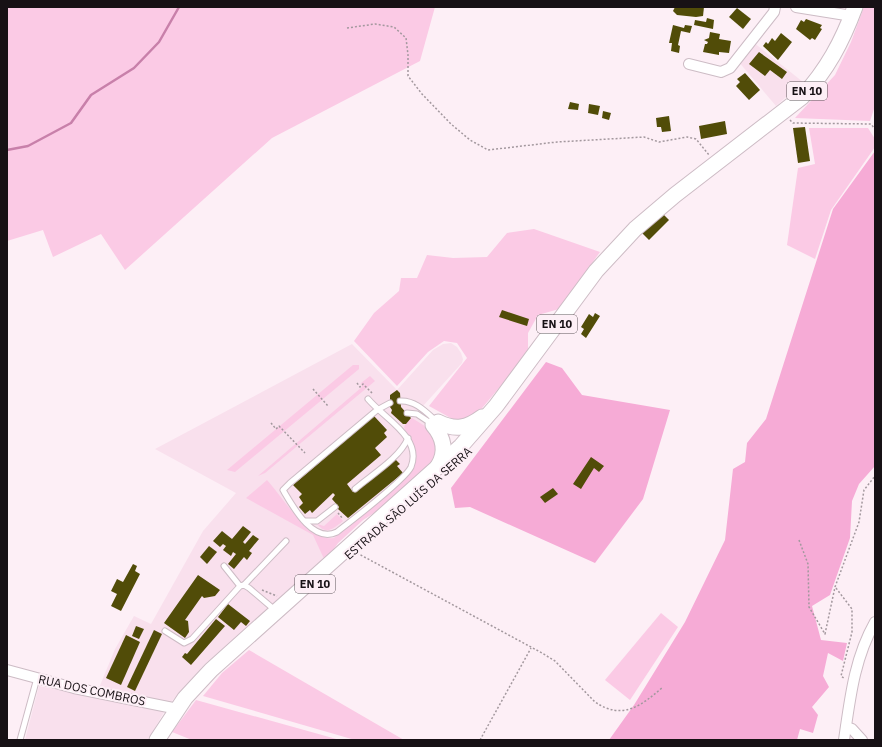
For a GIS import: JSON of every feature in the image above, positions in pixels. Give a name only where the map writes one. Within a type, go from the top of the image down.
[{"type":"main road","name":"ESTRADA SÃO LUÍS DA SERRA","points":[[157,740],[178,709],[200,682],[278,604],[436,469],[457,443],[503,397],[602,265],[625,238],[659,208],[802,97],[827,66],[842,41],[853,11]]},
{"type":"main road","name":"ESTRADA SÃO LUÍS DA SERRA","points":[[219,662],[433,485],[478,440],[504,408],[603,268],[631,235],[659,208]]},
{"type":"main road","points":[[436,424],[452,428],[467,426],[486,413],[503,397]]},
{"type":"main road","points":[[436,424],[443,439],[444,450],[443,456],[436,469]]},
{"type":"street","points":[[689,64],[721,72],[730,68],[774,12],[775,7]]},
{"type":"street","points":[[796,7],[853,11]]},
{"type":"street","points":[[844,740],[852,683],[859,658],[875,622]]},
{"type":"street","name":"RUA DOS COMBROS","points":[[7,670],[74,688],[178,709]]},
{"type":"street","points":[[846,727],[852,729],[862,740]]},
{"type":"lane","points":[[368,399],[377,410],[408,438],[413,450],[413,461],[409,470],[347,524],[337,532],[325,535],[314,530],[305,521],[283,490],[377,410],[390,404]]},
{"type":"lane","points":[[400,401],[407,401],[415,405],[457,443]]},
{"type":"lane","points":[[407,412],[417,414],[436,424],[457,443]]},
{"type":"lane","points":[[398,420],[398,428]]},
{"type":"lane","points":[[355,489],[394,456],[404,446],[408,438]]},
{"type":"lane","points":[[305,521],[317,521],[334,507]]},
{"type":"lane","points":[[165,631],[184,643],[192,639],[286,541]]},
{"type":"lane","points":[[224,566],[242,586],[250,588],[278,604]]},
{"type":"lane","points":[[20,740],[37,678]]},
{"type":"path","points":[[347,28],[375,24],[394,27],[406,38],[408,76],[422,94],[470,140],[488,150],[556,142],[613,140],[644,137],[659,142],[688,137],[696,139],[715,164]]},
{"type":"path","points":[[782,113],[793,123],[871,124],[875,129]]},
{"type":"path","points":[[357,383],[360,387],[363,384],[373,395]]},
{"type":"path","points":[[313,389],[328,406]]},
{"type":"path","points":[[272,423],[276,428],[279,426],[305,453]]},
{"type":"path","points":[[799,540],[808,564],[809,607],[826,634],[835,587],[860,522],[864,490],[875,476]]},
{"type":"path","points":[[334,507],[347,524]]},
{"type":"path","points":[[354,551],[555,661],[595,702],[603,707],[615,710],[627,709],[642,705],[663,686]]},
{"type":"path","points":[[250,588],[256,587],[278,604]]},
{"type":"path","points":[[835,587],[852,609],[852,632],[841,676],[852,683]]},
{"type":"path","points":[[480,740],[531,648]]},
{"type":"shaded area","points":[[7,7],[435,7],[420,61],[272,138],[125,270],[101,234],[53,257],[43,230],[7,241]]},
{"type":"shaded area","points":[[864,7],[875,7],[875,106],[870,121],[795,118],[835,75],[851,42]]},
{"type":"shaded area","points":[[753,42],[803,82],[776,106],[738,61]]},
{"type":"shaded area","points":[[809,128],[868,128],[875,139],[875,147],[831,210],[815,259],[787,245],[798,168],[815,164]]},
{"type":"shaded area","points":[[875,151],[875,466],[859,484],[852,501],[850,538],[830,595],[812,606],[821,640],[847,643],[843,661],[828,653],[823,676],[829,687],[812,707],[818,715],[813,733],[800,729],[797,740],[609,740],[634,705],[685,622],[725,540],[733,469],[745,462],[747,443],[766,419],[833,209]]},
{"type":"shaded area","points":[[534,229],[600,252],[559,309],[538,315],[528,333],[528,349],[514,370],[478,413],[456,421],[429,406],[467,358],[457,343],[444,341],[428,352],[397,386],[354,341],[374,313],[399,291],[401,278],[417,278],[427,255],[453,258],[487,257],[507,233]]},
{"type":"shaded area","points":[[451,343],[457,347],[461,353],[463,359],[462,363],[423,406],[436,417],[461,424],[383,507],[363,520],[338,543],[333,551],[300,583],[205,664],[171,702],[99,688],[115,649],[134,616],[151,624],[203,531],[236,493],[155,449],[352,344],[397,390],[433,350],[443,344]]},
{"type":"shaded area","points":[[546,362],[562,368],[582,395],[670,410],[643,499],[595,563],[470,507],[455,508],[451,488]]},
{"type":"shaded area","points":[[353,365],[359,365],[359,369],[235,472],[227,470]]},
{"type":"shaded area","points":[[370,376],[375,381],[265,473],[258,476],[362,387],[361,383]]},
{"type":"shaded area","points":[[412,418],[428,428],[438,442],[435,461],[383,507],[363,520],[338,543],[325,561],[313,535],[246,498],[267,480],[288,507],[306,526],[325,538],[334,538],[411,472],[415,464],[416,452],[404,427],[408,419]]},
{"type":"shaded area","points":[[337,514],[343,521],[330,530],[324,530],[317,524],[324,526]]},
{"type":"shaded area","points":[[661,613],[678,627],[630,700],[605,680]]},
{"type":"shaded area","points":[[249,650],[404,740],[355,740],[203,696],[222,673]]},
{"type":"shaded area","points":[[39,686],[164,712],[148,740],[25,740]]},
{"type":"shaded area","points":[[196,700],[340,740],[192,740],[172,732]]},
{"type":"building","points":[[675,7],[704,7],[703,16],[696,17],[677,15],[673,11]]},
{"type":"building","points":[[737,8],[751,19],[743,29],[729,17]]},
{"type":"building","points":[[707,18],[714,20],[713,29],[694,25],[695,20],[706,22]]},
{"type":"building","points":[[806,19],[822,25],[820,28],[822,29],[815,40],[812,38],[810,40],[796,29],[801,20],[804,22]]},
{"type":"building","points":[[673,25],[684,28],[685,25],[692,26],[690,33],[681,31],[678,45],[680,46],[679,53],[671,51],[672,43],[669,43]]},
{"type":"building","points":[[710,32],[720,34],[719,39],[731,41],[729,53],[719,52],[719,55],[703,52],[705,44],[708,42],[704,40],[709,38]]},
{"type":"building","points":[[781,33],[792,42],[778,60],[763,46],[766,42],[768,44],[772,38],[775,41]]},
{"type":"building","points":[[759,52],[787,72],[782,79],[770,70],[765,76],[749,64]]},
{"type":"building","points":[[745,73],[760,90],[749,100],[736,86],[740,82],[737,79]]},
{"type":"building","points":[[570,102],[579,104],[578,110],[568,109]]},
{"type":"building","points":[[589,104],[600,106],[598,115],[588,113]]},
{"type":"building","points":[[603,111],[611,113],[609,120],[602,118]]},
{"type":"building","points":[[669,116],[671,131],[662,132],[661,127],[657,127],[656,118]]},
{"type":"building","points":[[725,121],[727,134],[701,139],[699,126]]},
{"type":"building","points":[[805,127],[810,161],[798,163],[793,128]]},
{"type":"building","points":[[663,214],[669,220],[649,240],[642,233]]},
{"type":"building","points":[[502,310],[529,319],[527,326],[499,317]]},
{"type":"building","points":[[595,313],[600,316],[586,338],[581,334],[584,329],[581,327],[589,314],[593,317]]},
{"type":"building","points":[[397,390],[400,393],[401,407],[411,418],[406,424],[403,424],[391,413],[390,395]]},
{"type":"building","points":[[374,416],[387,430],[384,433],[387,437],[375,448],[381,455],[347,484],[353,492],[394,458],[400,464],[397,466],[403,473],[348,518],[338,509],[339,507],[332,499],[335,495],[333,493],[312,513],[310,510],[305,514],[299,507],[303,503],[299,497],[302,494],[293,485]]},
{"type":"building","points":[[591,457],[604,466],[599,472],[594,468],[581,489],[573,484]]},
{"type":"building","points":[[553,488],[558,494],[545,503],[540,497]]},
{"type":"building","points":[[243,526],[251,532],[243,542],[245,544],[253,535],[259,539],[249,551],[252,553],[247,560],[244,557],[234,569],[228,564],[236,554],[233,552],[231,556],[223,550],[226,546],[223,544],[220,547],[213,541],[222,531],[232,539]]},
{"type":"building","points":[[209,546],[217,552],[207,564],[200,557]]},
{"type":"building","points":[[133,564],[137,566],[135,571],[140,574],[121,611],[111,606],[117,594],[111,591],[117,579],[123,582]]},
{"type":"building","points":[[198,575],[220,590],[215,596],[204,598],[202,596],[185,620],[188,621],[189,632],[185,638],[164,623]]},
{"type":"building","points":[[228,604],[250,621],[246,626],[241,622],[234,630],[218,617]]},
{"type":"building","points":[[216,619],[225,626],[191,665],[182,657],[185,653],[187,654]]},
{"type":"building","points":[[136,626],[144,629],[139,639],[132,636]]},
{"type":"building","points":[[154,630],[162,634],[135,691],[127,687]]},
{"type":"building","points":[[126,635],[140,642],[121,685],[106,678]]},
{"type":"waterway","points":[[7,150],[28,146],[71,123],[91,95],[134,68],[159,42],[179,7]]}]
